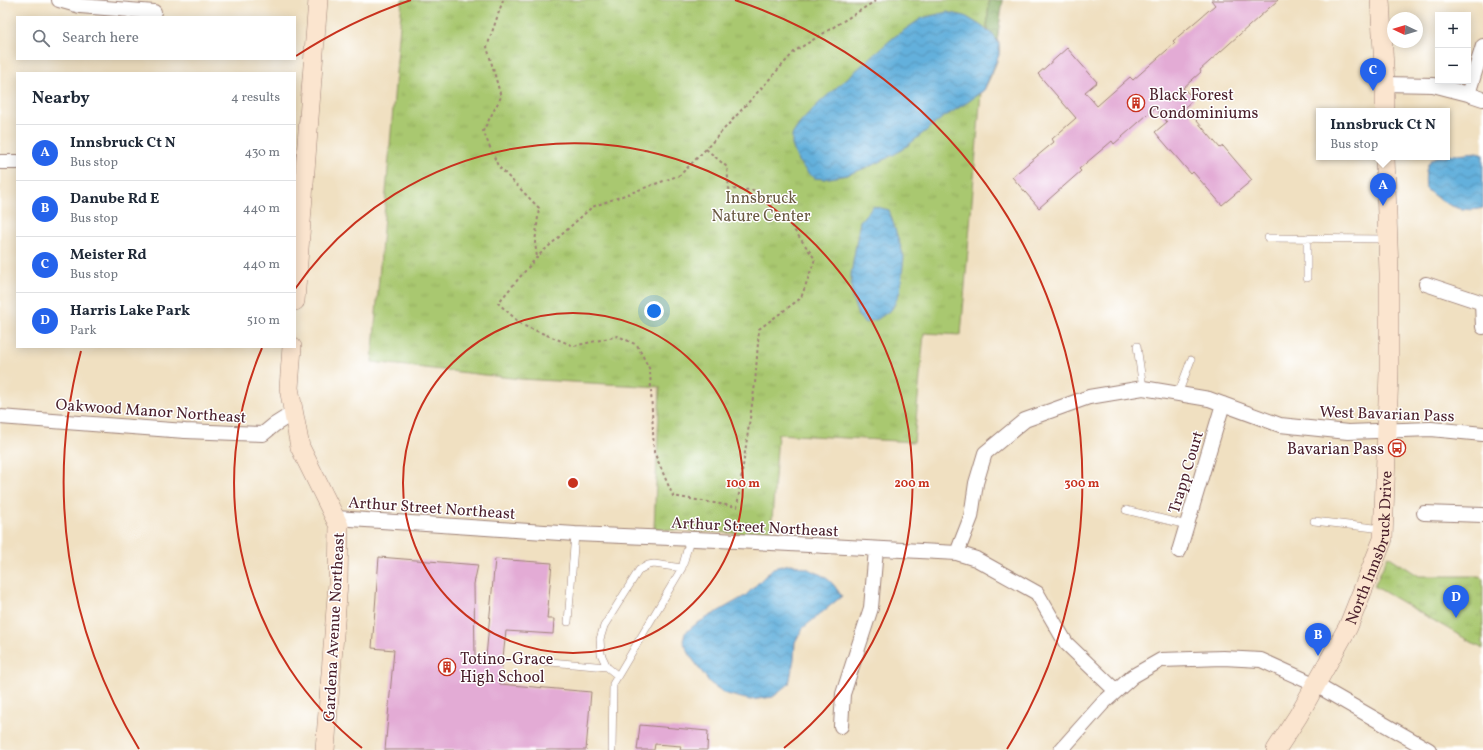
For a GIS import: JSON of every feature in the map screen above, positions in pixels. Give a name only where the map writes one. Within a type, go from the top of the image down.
[{"type":"street","points":[[59,0],[80,6],[154,12]]},
{"type":"street","points":[[296,270],[299,177],[318,0]]},
{"type":"street","points":[[1380,0],[1385,108]]},
{"type":"street","points":[[1468,94],[1483,46]]},
{"type":"street","points":[[1385,84],[1433,85],[1483,99]]},
{"type":"street","name":"North Innsbruck Drive","points":[[1276,750],[1298,716],[1348,627],[1383,539],[1389,372],[1388,239],[1385,160]]},
{"type":"street","points":[[0,162],[16,162]]},
{"type":"street","points":[[1426,284],[1483,303],[1483,327]]},
{"type":"street","name":"Gardena Avenue Northeast","points":[[292,348],[289,388],[300,447],[339,526],[338,583],[325,750]]},
{"type":"street","name":"West Bavarian Pass","points":[[957,554],[971,517],[976,483],[985,453],[1025,420],[1089,397],[1143,388],[1209,399],[1280,425],[1348,432],[1431,429],[1483,434]]},
{"type":"street","name":"Trapp Court","points":[[1180,551],[1223,404]]},
{"type":"street","name":"Oakwood Manor Northeast","points":[[0,417],[185,431],[263,434],[293,413]]},
{"type":"street","points":[[1424,513],[1483,516]]},
{"type":"street","name":"Arthur Street Northeast","points":[[336,518],[575,534],[957,554],[976,559],[1036,593],[1066,643],[1116,691]]},
{"type":"street","points":[[840,726],[843,694],[871,608],[876,549]]},
{"type":"street","points":[[1061,750],[1103,703],[1132,676],[1161,660],[1223,658],[1261,660],[1316,685],[1429,750]]},
{"type":"lane","points":[[1268,238],[1388,239]]},
{"type":"lane","points":[[1307,238],[1307,278]]},
{"type":"lane","points":[[1137,346],[1143,388]]},
{"type":"lane","points":[[1178,394],[1191,360]]},
{"type":"lane","points":[[1126,510],[1187,525]]},
{"type":"lane","points":[[1314,521],[1384,529]]},
{"type":"lane","points":[[568,622],[575,534]]},
{"type":"lane","points":[[612,750],[613,684],[682,568],[690,539]]},
{"type":"lane","points":[[617,675],[607,667],[601,654],[600,639],[604,626],[640,570],[648,565],[654,564],[682,568]]},
{"type":"lane","points":[[527,660],[607,667]]},
{"type":"path","points":[[504,0],[487,47],[501,98],[483,131],[498,166],[539,208],[535,243],[537,257]]},
{"type":"path","points":[[706,149],[727,167],[729,189],[753,190],[787,220],[815,258],[801,298],[759,329],[754,384],[737,507],[673,496],[654,452],[650,370],[636,345],[618,336],[574,346],[522,325],[498,303],[537,257],[592,207],[680,175],[706,149],[795,51],[877,0]]},
{"type":"green space","name":"Innsbruck Nature Center","points":[[402,0],[989,0],[987,30],[999,44],[999,54],[992,74],[984,90],[981,92],[961,335],[924,333],[914,442],[778,434],[771,535],[654,529],[660,387],[520,379],[372,362]]},
{"type":"green space","points":[[989,0],[1003,0],[997,41],[987,30]]},
{"type":"green space","points":[[1388,556],[1419,576],[1480,576],[1483,579],[1483,649],[1374,586]]},
{"type":"water","points":[[947,12],[965,16],[980,25],[993,35],[999,44],[999,55],[984,90],[941,119],[902,150],[878,163],[847,175],[824,179],[814,178],[798,161],[792,145],[792,135],[800,123],[820,102],[894,37],[922,18]]},
{"type":"water","points":[[1477,152],[1483,155],[1483,208],[1467,210],[1452,206],[1438,199],[1426,189],[1425,177],[1428,164],[1431,160],[1450,160],[1450,155]]},
{"type":"water","points":[[873,206],[889,210],[904,257],[900,292],[892,309],[878,319],[865,323],[858,316],[852,297],[851,274],[860,221]]},
{"type":"water","points":[[790,564],[806,568],[826,578],[842,596],[803,628],[795,642],[794,659],[789,684],[773,697],[750,700],[726,694],[710,683],[691,657],[683,641],[685,633],[696,624],[745,596],[773,568]]},
{"type":"building","name":"Black Forest Condominiums","points":[[1211,0],[1278,0],[1200,70],[1201,72],[1183,88],[1194,99],[1185,107],[1220,148],[1223,146],[1252,180],[1222,205],[1193,172],[1191,174],[1155,132],[1167,122],[1155,108],[1114,144],[1112,141],[1079,169],[1081,171],[1039,208],[1012,177],[1054,142],[1052,139],[1076,118],[1038,74],[1067,48],[1097,82],[1085,92],[1097,106],[1130,77],[1133,80],[1175,43],[1173,41],[1215,5]]},
{"type":"building","name":"Totino-Grace High School","points":[[379,557],[478,565],[474,584],[475,657],[486,657],[495,559],[552,563],[547,619],[554,619],[553,634],[506,631],[500,684],[591,692],[586,750],[385,750],[394,650],[372,648]]},
{"type":"building","points":[[640,725],[708,731],[707,750],[680,750],[681,746],[655,744],[654,750],[637,750]]},
{"type":"place","name":"Meister Rd","points":[[1373,91]]},
{"type":"place","name":"Black Forest Condominiums","points":[[1136,103]]},
{"type":"place","name":"Innsbruck Ct N","points":[[1383,206]]},
{"type":"place","name":"Bavarian Pass","points":[[1397,448]]},
{"type":"place","name":"Harris Lake Park","points":[[1456,618]]},
{"type":"place","name":"Danube Rd E","points":[[1318,656]]},
{"type":"place","name":"Totino-Grace High School","points":[[447,667]]}]
